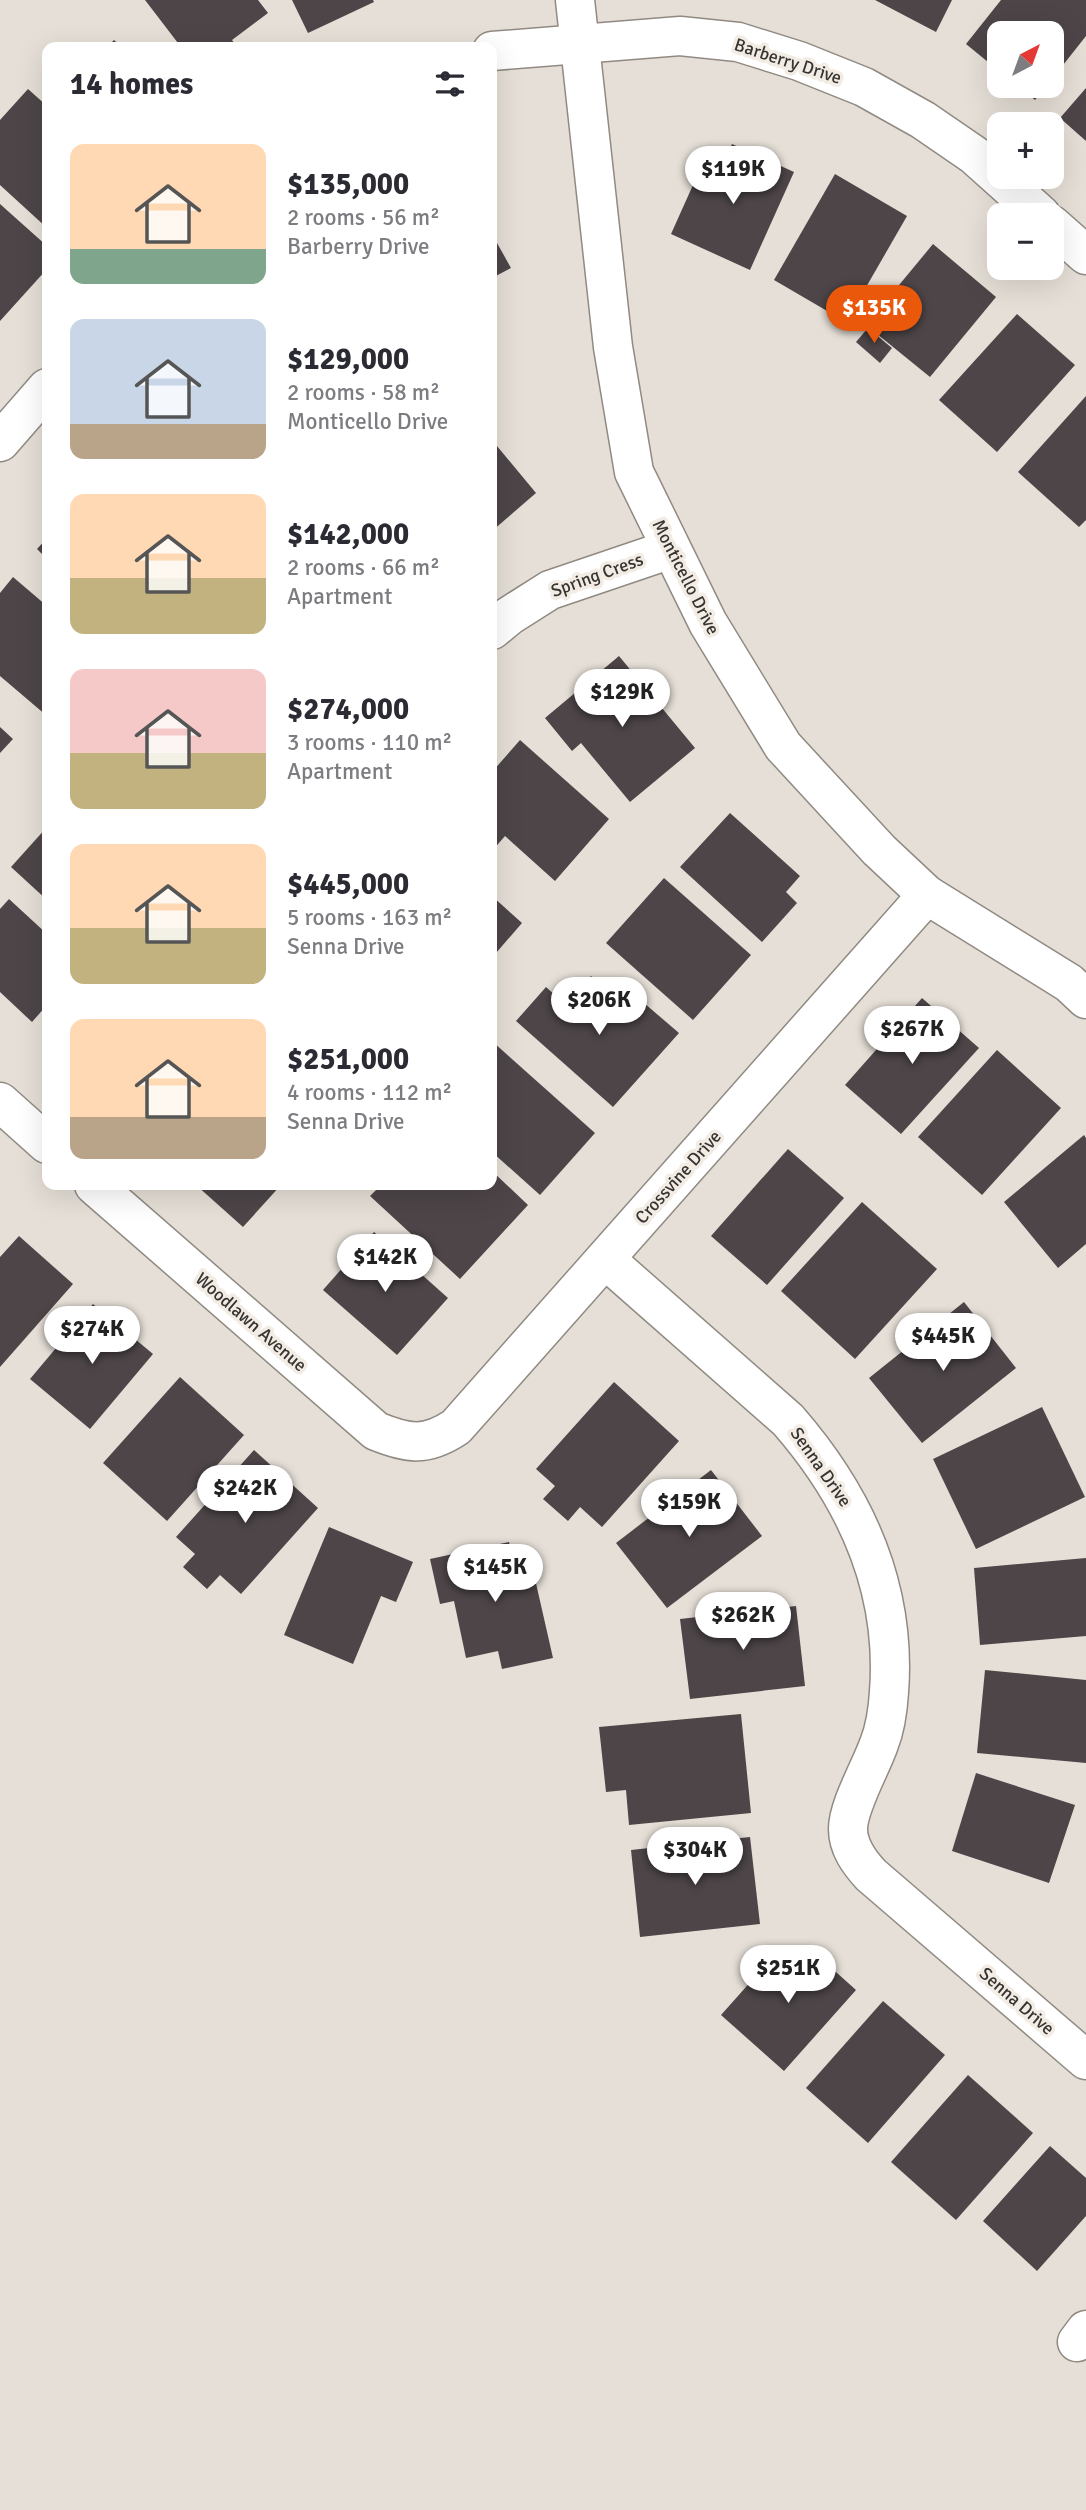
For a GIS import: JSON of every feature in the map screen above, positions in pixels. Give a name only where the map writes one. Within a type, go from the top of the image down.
[{"type":"street","name":"Monticello Drive","points":[[575,0],[613,347],[634,472],[708,623],[783,746],[879,850],[928,895],[1069,983],[1086,999]]},
{"type":"street","name":"Barberry Drive","points":[[497,51],[680,36],[738,43],[799,61],[864,87],[923,120],[974,155],[1028,203]]},
{"type":"street","points":[[1064,236],[1086,255]]},
{"type":"street","points":[[0,442],[42,394]]},
{"type":"street","name":"Spring Cress","points":[[497,626],[550,590],[671,549]]},
{"type":"street","name":"Crossvine Drive","points":[[417,1443],[438,1438],[456,1427],[928,895]]},
{"type":"street","points":[[0,1102],[42,1136]]},
{"type":"street","name":"Woodlawn Avenue","points":[[100,1190],[376,1431],[396,1440],[417,1443]]},
{"type":"street","name":"Senna Drive","points":[[605,1259],[788,1420],[815,1451],[854,1514],[869,1550],[880,1589],[888,1638],[889,1692],[881,1741],[851,1812],[848,1828],[858,1861],[1086,2060]]},
{"type":"building","points":[[145,0],[258,0],[268,13],[232,40],[233,42],[177,42]]},
{"type":"building","points":[[292,0],[373,0],[374,2],[308,33]]},
{"type":"building","points":[[875,0],[952,0],[936,32]]},
{"type":"building","points":[[1001,0],[1086,0],[1086,36],[1064,64],[1064,21],[987,21],[987,61],[966,44]]},
{"type":"building","points":[[1086,88],[1086,141],[1064,122],[1064,113]]},
{"type":"building","points":[[28,89],[42,102],[42,223],[0,185],[0,120]]},
{"type":"building","points":[[732,144],[794,172],[750,270],[671,234],[706,156],[723,164]]},
{"type":"building","points":[[835,174],[907,216],[846,322],[774,280]]},
{"type":"building","points":[[0,204],[42,242],[42,275],[0,321]]},
{"type":"building","points":[[497,243],[511,268],[497,275]]},
{"type":"building","points":[[933,244],[996,297],[930,377],[866,325]]},
{"type":"building","points":[[1017,314],[1075,365],[997,452],[939,400]]},
{"type":"building","points":[[868,328],[892,348],[880,363],[856,342]]},
{"type":"building","points":[[1086,396],[1086,520],[1079,527],[1018,472]]},
{"type":"building","points":[[497,446],[536,493],[497,527]]},
{"type":"building","points":[[13,577],[42,602],[42,712],[0,676],[0,593]]},
{"type":"building","points":[[619,656],[695,748],[630,802],[581,743],[572,751],[545,718]]},
{"type":"building","points":[[0,727],[13,739],[0,753]]},
{"type":"building","points":[[520,740],[609,819],[555,881],[505,836],[497,845],[497,766]]},
{"type":"building","points":[[730,813],[800,876],[786,892],[797,903],[762,942],[680,867]]},
{"type":"building","points":[[42,833],[42,895],[11,867]]},
{"type":"building","points":[[664,878],[751,955],[693,1020],[606,943]]},
{"type":"building","points":[[9,899],[42,929],[42,1011],[32,1022],[0,992],[0,909]]},
{"type":"building","points":[[497,900],[522,923],[497,952]]},
{"type":"building","points":[[591,976],[634,1015],[644,1003],[679,1033],[613,1107],[516,1021],[546,987],[566,1005]]},
{"type":"building","points":[[922,998],[979,1048],[901,1134],[845,1085]]},
{"type":"building","points":[[497,1046],[595,1133],[540,1195],[497,1156]]},
{"type":"building","points":[[997,1050],[1061,1108],[982,1195],[918,1137]]},
{"type":"building","points":[[1084,1135],[1086,1244],[1058,1268],[1004,1202]]},
{"type":"building","points":[[788,1149],[844,1198],[767,1285],[711,1236]]},
{"type":"building","points":[[497,1176],[528,1205],[460,1279],[370,1196],[376,1190],[497,1190]]},
{"type":"building","points":[[202,1190],[276,1190],[243,1227]]},
{"type":"building","points":[[862,1202],[937,1269],[855,1359],[781,1291]]},
{"type":"building","points":[[374,1232],[448,1298],[397,1355],[323,1290]]},
{"type":"building","points":[[19,1236],[73,1284],[0,1367],[0,1257]]},
{"type":"building","points":[[964,1302],[1016,1368],[922,1443],[869,1378]]},
{"type":"building","points":[[93,1304],[153,1354],[90,1429],[30,1379]]},
{"type":"building","points":[[180,1377],[244,1435],[167,1521],[103,1463]]},
{"type":"building","points":[[614,1382],[679,1441],[602,1527],[580,1507],[568,1521],[543,1499],[555,1486],[536,1469]]},
{"type":"building","points":[[1042,1407],[1085,1497],[976,1549],[933,1459]]},
{"type":"building","points":[[254,1450],[318,1508],[241,1594],[220,1575],[207,1589],[183,1567],[195,1554],[176,1537]]},
{"type":"building","points":[[711,1470],[762,1536],[667,1608],[616,1543]]},
{"type":"building","points":[[329,1527],[413,1562],[396,1602],[381,1596],[353,1664],[284,1635]]},
{"type":"building","points":[[509,1542],[513,1561],[530,1557],[553,1658],[502,1669],[498,1651],[466,1658],[454,1601],[440,1604],[430,1559]]},
{"type":"building","points":[[1086,1558],[1086,1636],[980,1645],[974,1568]]},
{"type":"building","points":[[796,1606],[805,1686],[690,1699],[680,1619]]},
{"type":"building","points":[[985,1670],[1086,1680],[1086,1763],[977,1753]]},
{"type":"building","points":[[741,1714],[751,1813],[629,1825],[626,1790],[606,1792],[599,1727]]},
{"type":"building","points":[[976,1773],[1075,1805],[1049,1883],[952,1851]]},
{"type":"building","points":[[750,1837],[760,1924],[640,1937],[631,1850]]},
{"type":"building","points":[[807,1946],[856,1990],[784,2071],[721,2015],[779,1950],[793,1962]]},
{"type":"building","points":[[883,2001],[945,2055],[868,2143],[806,2088]]},
{"type":"building","points":[[968,2075],[1033,2133],[956,2220],[891,2162]]},
{"type":"building","points":[[1050,2146],[1086,2178],[1086,2216],[1037,2271],[983,2221]]}]
